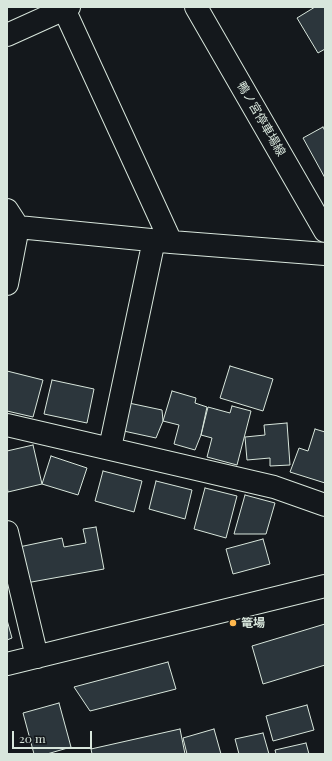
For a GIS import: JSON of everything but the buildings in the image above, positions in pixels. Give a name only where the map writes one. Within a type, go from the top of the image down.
[{"type":"street","name":"鴨ノ宮停車場線","points":[[196,7],[325,230]]},
{"type":"street","points":[[7,35],[67,8],[163,241],[110,448]]},
{"type":"street","points":[[7,284],[13,219],[163,241],[325,254]]},
{"type":"street","points":[[7,425],[274,487],[325,505]]},
{"type":"street","points":[[7,532],[37,657]]},
{"type":"street","points":[[7,664],[325,586]]},
{"type":"place","name":"篭場","points":[[233,623]]}]
